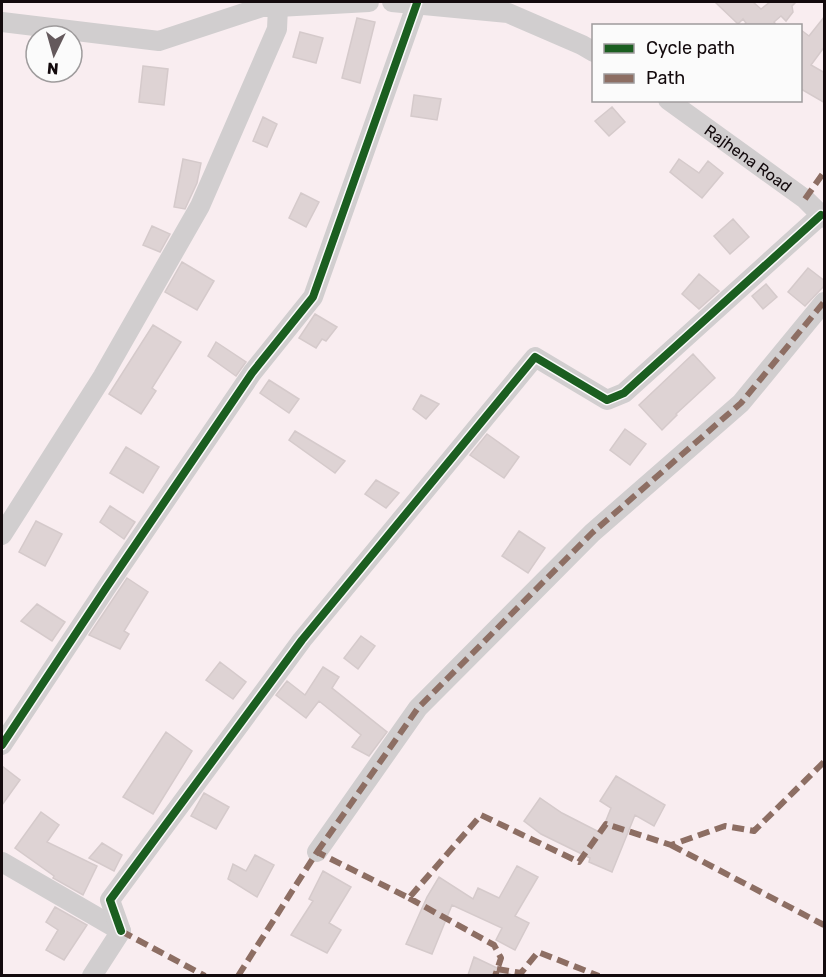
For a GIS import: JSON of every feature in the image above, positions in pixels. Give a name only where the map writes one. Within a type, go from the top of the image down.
[{"type":"street","points":[[2,22],[159,41],[267,5],[369,2]]},
{"type":"street","points":[[392,2],[508,13],[592,51]]},
{"type":"street","points":[[2,745],[99,597],[252,373],[313,297],[417,3]]},
{"type":"street","points":[[2,535],[103,376],[201,206],[277,29],[267,5]]},
{"type":"street","name":"Rajhena Road","points":[[672,102],[805,199],[823,216]]},
{"type":"street","points":[[121,931],[110,900],[302,640],[535,357],[608,399],[624,393],[823,216]]},
{"type":"street","points":[[317,852],[418,708],[592,533],[741,403],[825,302]]},
{"type":"street","points":[[2,862],[121,931]]},
{"type":"street","points":[[92,975],[121,931]]},
{"type":"building","points":[[715,2],[753,2],[761,9],[770,2],[796,2],[792,6],[793,12],[786,21],[781,16],[774,22],[776,24],[745,24],[743,19],[738,24]]},
{"type":"building","points":[[825,16],[825,46],[811,65],[825,73],[825,103],[802,90],[802,31],[809,36]]},
{"type":"building","points":[[357,18],[375,22],[360,83],[342,78]]},
{"type":"building","points":[[300,32],[323,38],[316,63],[293,57]]},
{"type":"building","points":[[143,66],[168,69],[164,105],[139,102]]},
{"type":"building","points":[[414,95],[441,99],[437,120],[411,116]]},
{"type":"building","points":[[612,107],[625,122],[609,136],[595,121]]},
{"type":"building","points":[[263,117],[277,124],[267,147],[253,141]]},
{"type":"building","points":[[183,159],[201,163],[197,183],[185,209],[174,207]]},
{"type":"building","points":[[679,159],[699,173],[708,161],[723,173],[702,198],[670,172]]},
{"type":"building","points":[[301,193],[319,202],[306,227],[289,218]]},
{"type":"building","points":[[733,219],[749,237],[730,254],[714,236]]},
{"type":"building","points":[[152,226],[170,234],[160,252],[143,245]]},
{"type":"building","points":[[182,262],[214,281],[197,310],[165,292]]},
{"type":"building","points":[[808,268],[825,281],[825,285],[805,306],[788,292]]},
{"type":"building","points":[[699,274],[719,291],[699,309],[682,294]]},
{"type":"building","points":[[766,284],[777,297],[763,309],[752,296]]},
{"type":"building","points":[[315,314],[337,327],[326,341],[322,339],[316,348],[299,338]]},
{"type":"building","points":[[153,325],[181,342],[152,388],[156,391],[141,414],[109,394]]},
{"type":"building","points":[[216,342],[246,362],[236,376],[208,356]]},
{"type":"building","points":[[693,354],[715,378],[662,430],[639,405]]},
{"type":"building","points":[[269,380],[299,399],[289,413],[260,393]]},
{"type":"building","points":[[421,395],[439,404],[426,419],[413,409]]},
{"type":"building","points":[[625,429],[646,444],[630,465],[610,450]]},
{"type":"building","points":[[295,431],[345,461],[335,473],[289,440]]},
{"type":"building","points":[[487,434],[519,457],[504,478],[470,455]]},
{"type":"building","points":[[126,447],[159,467],[143,493],[110,473]]},
{"type":"building","points":[[376,480],[399,493],[386,508],[365,494]]},
{"type":"building","points":[[110,506],[135,522],[124,539],[100,522]]},
{"type":"building","points":[[36,521],[62,534],[45,566],[19,552]]},
{"type":"building","points":[[519,531],[545,548],[528,573],[502,556]]},
{"type":"building","points":[[127,578],[148,592],[124,631],[129,634],[120,649],[89,635]]},
{"type":"building","points":[[37,604],[65,622],[52,641],[21,621]]},
{"type":"building","points":[[361,636],[375,646],[358,669],[344,658]]},
{"type":"building","points":[[220,662],[246,682],[233,699],[206,680]]},
{"type":"building","points":[[323,667],[339,677],[332,688],[387,732],[369,756],[352,747],[361,735],[319,701],[306,718],[276,695],[287,681],[305,695]]},
{"type":"building","points":[[166,732],[192,751],[153,814],[123,797]]},
{"type":"building","points":[[2,766],[20,780],[2,805]]},
{"type":"building","points":[[616,776],[665,805],[654,826],[635,815],[612,872],[589,862],[590,858],[541,834],[524,821],[540,798],[562,813],[601,833],[611,808],[600,801]]},
{"type":"building","points":[[204,793],[229,807],[216,829],[191,816]]},
{"type":"building","points":[[41,812],[59,825],[47,842],[97,866],[83,895],[53,878],[54,876],[15,848]]},
{"type":"building","points":[[102,843],[122,855],[114,871],[89,858]]},
{"type":"building","points":[[255,855],[274,865],[257,897],[228,879],[233,864],[246,871]]},
{"type":"building","points":[[517,866],[538,877],[515,916],[529,923],[515,950],[496,940],[502,928],[452,905],[432,954],[406,944],[427,897],[439,877],[473,899],[478,888],[499,898]]},
{"type":"building","points":[[323,871],[351,887],[329,923],[341,930],[327,953],[291,935],[313,901],[309,899]]},
{"type":"building","points":[[55,907],[87,925],[64,960],[46,950],[58,930],[46,922]]},
{"type":"building","points":[[474,957],[512,975],[468,975]]},
{"type":"marked path","points":[[805,199],[824,172]]},
{"type":"marked path","points":[[317,852],[418,708],[592,533],[741,403],[824,302]]},
{"type":"marked path","points":[[238,976],[317,852],[409,898],[481,815],[579,862],[606,824],[671,845],[725,826],[754,831],[824,762]]},
{"type":"marked path","points":[[671,845],[824,925]]},
{"type":"marked path","points":[[409,898],[494,945],[501,958],[495,976]]},
{"type":"marked path","points":[[121,931],[205,976]]},
{"type":"marked path","points":[[497,969],[521,973],[538,952],[599,976]]},
{"type":"cycle path","points":[[2,745],[252,373],[313,297],[417,3]]},
{"type":"cycle path","points":[[121,931],[110,900],[302,640],[535,357],[607,400],[624,393],[821,215]]}]
